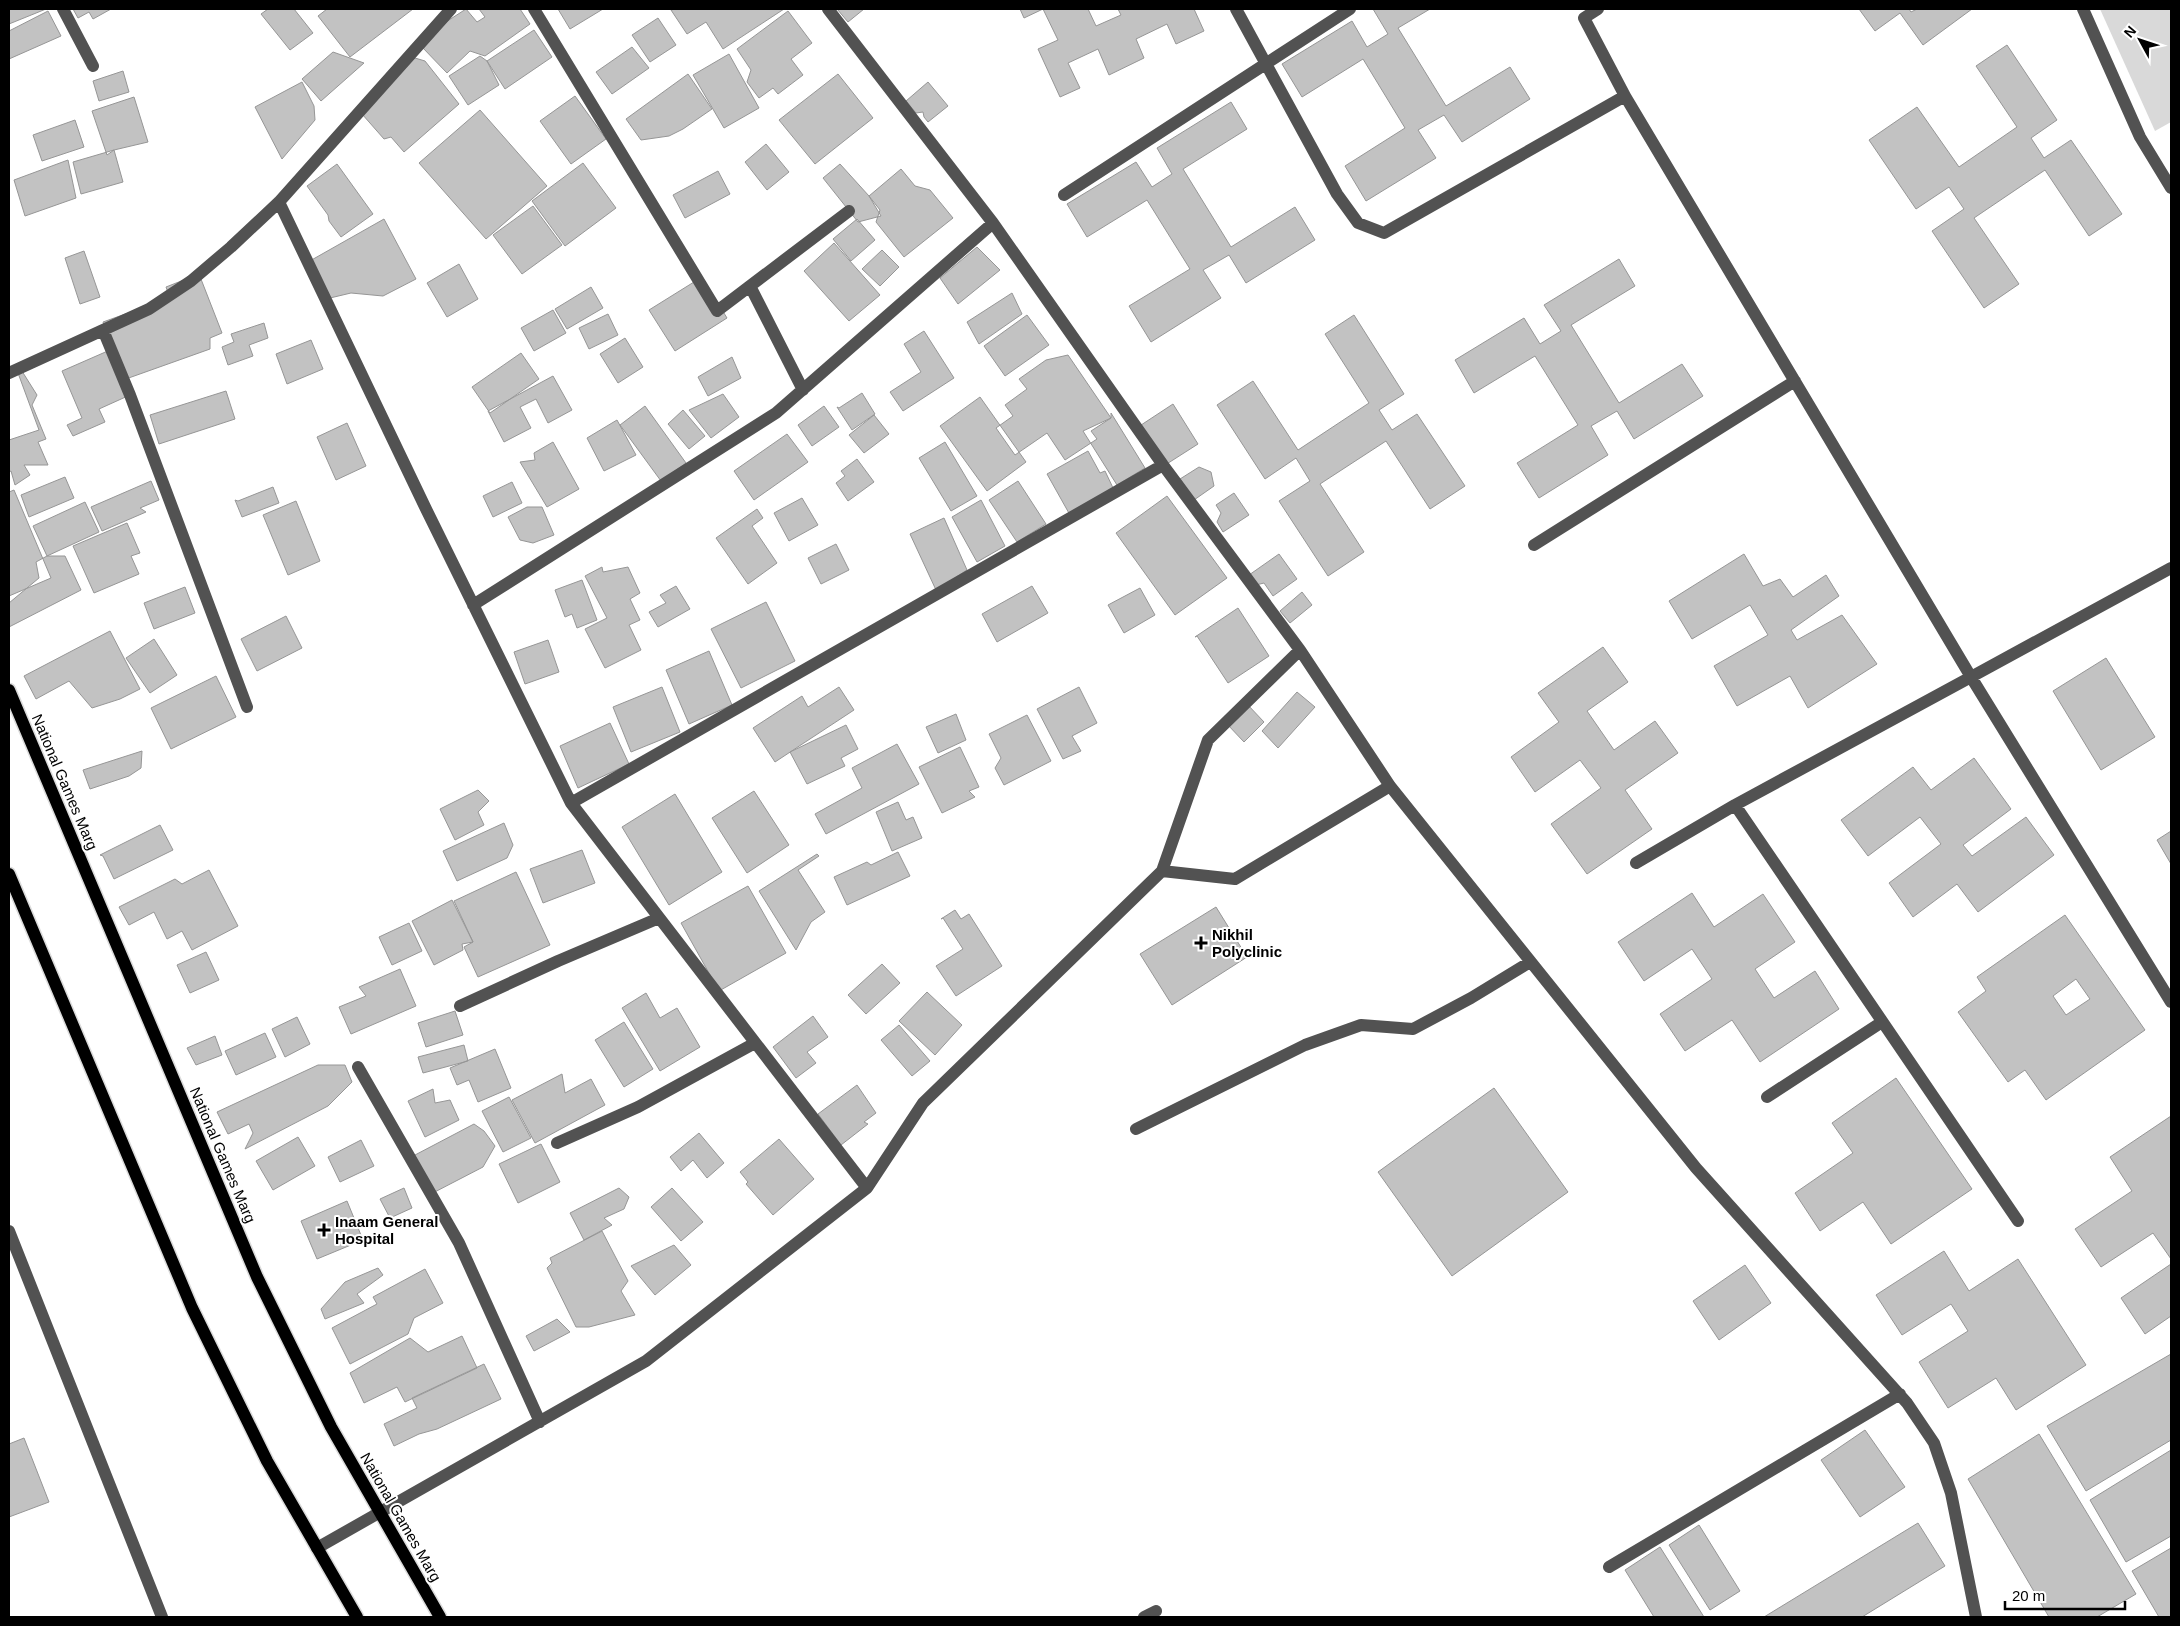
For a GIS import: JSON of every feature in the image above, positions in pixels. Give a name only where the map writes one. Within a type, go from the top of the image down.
[{"type":"main road","name":"National Games Marg","points":[[9,690],[257,1277],[331,1427],[440,1617]]},
{"type":"main road","points":[[9,874],[192,1308],[267,1460],[356,1617]]},
{"type":"street","points":[[63,9],[93,66]]},
{"type":"street","points":[[9,373],[149,309],[191,281],[279,202],[451,9]]},
{"type":"street","points":[[534,9],[716,311],[849,211]]},
{"type":"street","points":[[828,9],[993,223],[1163,465],[1300,650],[1390,786],[1696,1168],[1900,1394],[1934,1443],[1951,1493],[1976,1617]]},
{"type":"street","points":[[1236,9],[1337,194],[1358,223],[1384,233],[1624,96]]},
{"type":"street","points":[[1064,195],[1265,62],[1350,9]]},
{"type":"street","points":[[1598,9],[1581,13],[1624,96],[1971,677],[2171,1002]]},
{"type":"street","points":[[2083,9],[2140,136],[2171,188]]},
{"type":"street","points":[[279,202],[473,605],[571,803],[754,1044],[867,1188]]},
{"type":"street","points":[[473,605],[776,413],[993,223]]},
{"type":"street","points":[[750,286],[802,390]]},
{"type":"street","points":[[103,330],[130,395],[247,707]]},
{"type":"street","points":[[1534,545],[1794,381]]},
{"type":"street","points":[[571,803],[1163,465]]},
{"type":"street","points":[[1636,863],[1735,804],[2171,568]]},
{"type":"street","points":[[316,1548],[646,1362],[867,1188],[923,1103],[1162,871],[1208,740],[1300,650]]},
{"type":"street","points":[[1162,871],[1235,879],[1390,786]]},
{"type":"street","points":[[1735,804],[2018,1221]]},
{"type":"street","points":[[460,1006],[558,961],[659,918]]},
{"type":"street","points":[[1136,1130],[1305,1045],[1362,1025],[1413,1030],[1530,962]]},
{"type":"street","points":[[1767,1097],[1882,1022]]},
{"type":"street","points":[[557,1144],[638,1107],[754,1044]]},
{"type":"street","points":[[358,1067],[459,1242],[540,1422]]},
{"type":"street","points":[[9,1231],[162,1617]]},
{"type":"street","points":[[1609,1567],[1900,1394]]},
{"type":"street","points":[[1144,1617],[1156,1611]]},
{"type":"shaded area","points":[[2100,9],[2171,9],[2171,122],[2155,131]]},
{"type":"building","points":[[9,9],[46,9],[9,24]]},
{"type":"building","points":[[73,9],[111,9],[93,19],[89,12],[78,18]]},
{"type":"building","points":[[268,9],[294,9],[313,33],[290,50],[261,14]]},
{"type":"building","points":[[327,9],[413,9],[350,57],[318,16]]},
{"type":"building","points":[[466,9],[477,22],[485,17],[479,9],[520,9],[530,24],[485,56],[470,51],[447,73],[422,47],[449,20]]},
{"type":"building","points":[[558,9],[603,9],[570,29]]},
{"type":"building","points":[[784,9],[723,49],[706,22],[687,34],[671,10]]},
{"type":"building","points":[[837,9],[864,9],[848,22]]},
{"type":"building","points":[[1020,9],[1043,9],[1024,18]]},
{"type":"building","points":[[1043,9],[1088,9],[1096,26],[1121,15],[1118,9],[1194,9],[1204,31],[1176,44],[1167,24],[1136,39],[1144,58],[1109,75],[1098,49],[1068,63],[1080,88],[1060,97],[1038,49],[1058,40]]},
{"type":"building","points":[[1373,9],[1430,9],[1398,28],[1446,106],[1510,67],[1530,99],[1462,142],[1444,115],[1418,130],[1436,158],[1366,201],[1345,166],[1405,128],[1363,59],[1302,97],[1282,64],[1352,21],[1367,47],[1388,34]]},
{"type":"building","points":[[1859,9],[1909,9],[1911,12],[1917,9],[1972,9],[1923,45],[1900,13],[1875,31]]},
{"type":"building","points":[[48,11],[61,36],[9,59],[9,31]]},
{"type":"building","points":[[788,11],[812,43],[791,59],[803,75],[778,94],[773,88],[759,98],[747,82],[751,70],[737,49]]},
{"type":"building","points":[[658,18],[676,45],[650,62],[632,35]]},
{"type":"building","points":[[534,30],[552,57],[505,89],[487,61]]},
{"type":"building","points":[[2007,45],[2057,120],[2031,138],[2044,158],[2071,140],[2122,214],[2089,236],[2045,170],[1974,218],[2019,284],[1984,308],[1932,231],[1964,209],[1949,187],[1916,209],[1869,140],[1917,107],[1959,167],[2017,127],[1976,66]]},
{"type":"building","points":[[632,47],[649,68],[612,94],[596,72]]},
{"type":"building","points":[[333,52],[364,63],[321,101],[302,79]]},
{"type":"building","points":[[729,54],[759,108],[724,128],[693,75]]},
{"type":"building","points":[[480,56],[487,61],[499,85],[468,105],[449,76]]},
{"type":"building","points":[[415,58],[425,61],[459,104],[404,152],[391,137],[384,139],[362,114]]},
{"type":"building","points":[[123,71],[129,92],[99,101],[93,81]]},
{"type":"building","points":[[688,74],[712,109],[683,129],[669,136],[641,140],[626,119]]},
{"type":"building","points":[[838,74],[873,118],[815,164],[779,120]]},
{"type":"building","points":[[302,82],[314,106],[315,120],[282,159],[255,107]]},
{"type":"building","points":[[928,82],[948,106],[928,122],[923,112],[916,113],[906,101]]},
{"type":"building","points":[[575,96],[606,139],[571,164],[540,121]]},
{"type":"building","points":[[134,97],[148,142],[114,150],[107,155],[92,111]]},
{"type":"building","points":[[1231,102],[1247,129],[1183,169],[1231,247],[1295,207],[1315,240],[1246,283],[1229,255],[1203,270],[1221,298],[1151,342],[1129,306],[1190,269],[1147,200],[1087,237],[1067,204],[1136,162],[1152,187],[1172,174],[1157,148]]},
{"type":"building","points":[[480,110],[547,186],[486,239],[419,163]]},
{"type":"building","points":[[75,120],[84,147],[42,161],[33,135]]},
{"type":"building","points":[[766,144],[789,172],[767,190],[745,162]]},
{"type":"building","points":[[114,150],[123,182],[81,194],[73,162]]},
{"type":"building","points":[[68,160],[76,198],[25,216],[14,180]]},
{"type":"building","points":[[583,163],[616,208],[565,246],[532,201]]},
{"type":"building","points":[[337,164],[373,214],[341,237],[307,186]]},
{"type":"building","points":[[840,164],[869,196],[881,216],[858,222],[823,178]]},
{"type":"building","points":[[901,169],[915,186],[930,190],[953,218],[904,257],[876,222],[880,210],[869,196]]},
{"type":"building","points":[[718,171],[730,194],[685,218],[673,195]]},
{"type":"building","points":[[533,206],[562,245],[522,274],[493,235]]},
{"type":"building","points":[[384,219],[416,279],[383,296],[351,293],[330,298],[308,262]]},
{"type":"building","points":[[857,219],[875,240],[851,261],[833,239]]},
{"type":"building","points":[[834,243],[880,295],[849,321],[804,271]]},
{"type":"building","points":[[977,247],[1000,270],[958,304],[940,278]]},
{"type":"building","points":[[882,250],[899,267],[880,286],[862,269]]},
{"type":"building","points":[[84,251],[100,297],[80,304],[65,258]]},
{"type":"building","points":[[1619,259],[1635,286],[1571,325],[1619,403],[1682,364],[1703,396],[1634,439],[1617,411],[1591,426],[1608,455],[1539,498],[1517,463],[1578,425],[1535,356],[1474,393],[1455,360],[1524,318],[1540,344],[1561,331],[1544,305]]},
{"type":"building","points":[[459,264],[478,299],[447,317],[427,283]]},
{"type":"building","points":[[199,274],[222,333],[210,338],[210,349],[123,380],[103,322],[170,298],[166,287]]},
{"type":"building","points":[[702,277],[727,318],[675,351],[649,310]]},
{"type":"building","points":[[591,287],[603,308],[567,329],[555,309]]},
{"type":"building","points":[[1012,293],[1022,314],[979,344],[967,322]]},
{"type":"building","points":[[553,310],[566,333],[534,351],[521,328]]},
{"type":"building","points":[[608,314],[618,335],[589,349],[579,328]]},
{"type":"building","points":[[1027,315],[1049,345],[1005,376],[984,346]]},
{"type":"building","points":[[1354,315],[1404,394],[1379,410],[1392,430],[1417,414],[1465,486],[1430,509],[1386,441],[1320,484],[1364,552],[1328,576],[1279,501],[1310,481],[1296,458],[1265,479],[1217,405],[1253,381],[1298,450],[1369,403],[1325,334]]},
{"type":"building","points":[[264,323],[268,338],[249,345],[253,356],[228,365],[222,347],[234,342],[231,334]]},
{"type":"building","points":[[924,331],[954,378],[903,411],[890,392],[921,372],[904,344]]},
{"type":"building","points":[[625,338],[643,367],[618,383],[600,354]]},
{"type":"building","points":[[311,340],[323,369],[287,384],[276,354]]},
{"type":"building","points":[[110,350],[130,395],[99,409],[105,422],[73,436],[67,425],[82,418],[62,371]]},
{"type":"building","points":[[521,353],[539,379],[490,413],[472,387]]},
{"type":"building","points":[[1068,355],[1111,418],[1091,431],[1097,439],[1065,460],[1047,433],[1015,455],[996,428],[1013,416],[1005,405],[1027,389],[1019,379],[1046,360]]},
{"type":"building","points":[[732,357],[741,378],[708,396],[698,377]]},
{"type":"building","points":[[20,368],[37,395],[32,405],[46,439],[38,442],[48,465],[24,465],[30,475],[15,485],[11,471],[9,472],[9,375]]},
{"type":"building","points":[[18,373],[39,430],[9,440],[9,377]]},
{"type":"building","points":[[553,376],[572,410],[548,423],[536,399],[520,407],[531,428],[504,442],[488,411]]},
{"type":"building","points":[[226,391],[235,419],[159,444],[150,415]]},
{"type":"building","points":[[862,393],[875,414],[852,430],[837,407],[839,408]]},
{"type":"building","points":[[723,394],[739,417],[711,438],[689,410]]},
{"type":"building","points":[[980,397],[1026,462],[987,491],[940,426]]},
{"type":"building","points":[[1173,404],[1198,444],[1162,467],[1135,429]]},
{"type":"building","points":[[645,406],[686,463],[661,481],[620,425]]},
{"type":"building","points":[[824,406],[839,427],[812,446],[798,425]]},
{"type":"building","points":[[683,410],[705,436],[689,449],[668,424]]},
{"type":"building","points":[[1111,413],[1145,468],[1117,485],[1083,431],[1111,418]]},
{"type":"building","points":[[874,415],[889,434],[864,453],[849,435]]},
{"type":"building","points":[[617,420],[636,455],[604,471],[587,438]]},
{"type":"building","points":[[347,423],[366,466],[336,480],[317,437]]},
{"type":"building","points":[[787,434],[808,462],[754,500],[734,471]]},
{"type":"building","points":[[553,442],[579,489],[547,507],[520,462],[535,460],[534,453]]},
{"type":"building","points":[[945,442],[977,496],[951,511],[919,458]]},
{"type":"building","points":[[1088,451],[1100,473],[1105,471],[1114,490],[1070,515],[1047,474]]},
{"type":"building","points":[[857,459],[874,482],[848,501],[836,483],[845,476],[841,471]]},
{"type":"building","points":[[1199,467],[1211,472],[1214,486],[1194,500],[1180,479]]},
{"type":"building","points":[[65,477],[74,498],[29,517],[21,495]]},
{"type":"building","points":[[151,481],[159,500],[140,508],[146,512],[102,531],[91,507]]},
{"type":"building","points":[[1018,481],[1046,524],[1017,542],[989,500]]},
{"type":"building","points":[[512,482],[522,503],[493,517],[483,496]]},
{"type":"building","points":[[273,487],[279,503],[242,517],[235,500],[238,501]]},
{"type":"building","points":[[14,490],[51,578],[9,596],[9,492]]},
{"type":"building","points":[[1234,493],[1249,515],[1223,532],[1217,522],[1221,513],[1216,505]]},
{"type":"building","points":[[1167,496],[1227,578],[1175,615],[1116,533]]},
{"type":"building","points":[[802,498],[818,525],[789,541],[774,513]]},
{"type":"building","points":[[981,500],[1005,546],[977,562],[952,517]]},
{"type":"building","points":[[296,501],[320,561],[288,575],[263,515]]},
{"type":"building","points":[[85,502],[99,532],[47,556],[33,526]]},
{"type":"building","points":[[527,507],[542,507],[554,535],[533,543],[520,540],[508,517]]},
{"type":"building","points":[[757,509],[763,518],[752,526],[777,563],[748,584],[716,538]]},
{"type":"building","points":[[944,518],[967,570],[936,590],[910,534]]},
{"type":"building","points":[[127,523],[140,553],[131,556],[139,574],[94,593],[73,546]]},
{"type":"building","points":[[836,544],[849,570],[821,584],[808,558]]},
{"type":"building","points":[[1279,554],[1297,579],[1273,596],[1264,583],[1256,585],[1249,575]]},
{"type":"building","points":[[1744,554],[1763,586],[1780,579],[1793,597],[1826,575],[1839,596],[1791,630],[1797,640],[1842,615],[1877,664],[1808,708],[1790,676],[1737,706],[1714,666],[1768,635],[1750,605],[1692,639],[1669,601]]},
{"type":"building","points":[[47,556],[65,556],[81,590],[9,627],[9,603],[39,578],[36,562]]},
{"type":"building","points":[[602,567],[603,572],[628,567],[640,593],[630,599],[640,620],[629,625],[641,650],[605,668],[585,629],[607,618],[585,576]]},
{"type":"building","points":[[582,580],[597,620],[577,628],[572,614],[565,617],[555,590]]},
{"type":"building","points":[[676,586],[690,609],[658,627],[649,612],[666,603],[660,595]]},
{"type":"building","points":[[1032,586],[1048,613],[997,642],[982,614]]},
{"type":"building","points":[[185,587],[195,613],[154,629],[144,603]]},
{"type":"building","points":[[1140,588],[1155,615],[1124,633],[1108,605]]},
{"type":"building","points":[[1302,592],[1312,605],[1290,623],[1280,611]]},
{"type":"building","points":[[766,602],[795,661],[741,688],[711,629]]},
{"type":"building","points":[[1238,608],[1269,656],[1228,683],[1197,636],[1195,637]]},
{"type":"building","points":[[286,616],[302,648],[257,671],[241,639]]},
{"type":"building","points":[[110,631],[140,689],[120,699],[92,708],[69,681],[36,699],[24,676]]},
{"type":"building","points":[[154,639],[177,675],[150,693],[126,658]]},
{"type":"building","points":[[548,640],[559,672],[525,684],[514,652]]},
{"type":"building","points":[[1603,647],[1628,682],[1587,711],[1614,750],[1655,721],[1678,753],[1625,790],[1652,829],[1587,874],[1551,824],[1601,788],[1580,760],[1535,792],[1511,757],[1559,722],[1538,693]]},
{"type":"building","points":[[709,651],[732,705],[689,724],[666,670]]},
{"type":"building","points":[[2106,658],[2155,737],[2101,770],[2053,691]]},
{"type":"building","points":[[216,676],[236,717],[171,749],[151,708]]},
{"type":"building","points":[[662,687],[680,732],[631,752],[613,707]]},
{"type":"building","points":[[839,687],[854,710],[775,762],[753,728],[802,696],[808,707]]},
{"type":"building","points":[[1079,687],[1097,723],[1072,736],[1081,751],[1063,759],[1037,709]]},
{"type":"building","points":[[1297,692],[1315,707],[1278,748],[1262,731]]},
{"type":"building","points":[[1247,704],[1264,722],[1244,742],[1227,724]]},
{"type":"building","points":[[956,714],[966,740],[938,753],[926,727]]},
{"type":"building","points":[[1027,715],[1051,761],[1004,785],[995,768],[1001,758],[989,734]]},
{"type":"building","points":[[610,723],[629,764],[578,788],[560,746]]},
{"type":"building","points":[[846,725],[858,749],[841,758],[845,766],[807,784],[790,752]]},
{"type":"building","points":[[897,744],[919,784],[826,834],[815,814],[862,788],[852,768]]},
{"type":"building","points":[[960,747],[979,787],[969,791],[975,797],[942,813],[919,767]]},
{"type":"building","points":[[142,751],[141,768],[129,776],[90,789],[83,770]]},
{"type":"building","points":[[1974,758],[2011,809],[1963,845],[1972,856],[2026,817],[2054,855],[1978,912],[1957,884],[1913,917],[1889,883],[1941,844],[1920,817],[1868,856],[1841,820],[1913,767],[1931,790]]},
{"type":"building","points":[[478,790],[489,801],[478,812],[484,825],[455,840],[440,809]]},
{"type":"building","points":[[754,791],[789,845],[747,873],[712,818]]},
{"type":"building","points":[[675,794],[722,872],[669,905],[622,827]]},
{"type":"building","points":[[898,802],[906,820],[913,817],[922,838],[892,851],[876,812]]},
{"type":"building","points":[[504,823],[513,845],[507,858],[457,881],[443,851]]},
{"type":"building","points":[[160,825],[173,850],[114,879],[103,856],[100,855]]},
{"type":"building","points":[[2171,831],[2171,864],[2157,840]]},
{"type":"building","points":[[582,850],[595,883],[543,903],[530,869]]},
{"type":"building","points":[[898,852],[910,876],[847,905],[834,877],[867,862],[871,865]]},
{"type":"building","points":[[817,854],[819,856],[798,870],[825,912],[811,922],[796,950],[759,891]]},
{"type":"building","points":[[209,870],[238,926],[192,950],[182,931],[167,939],[154,912],[129,925],[119,907],[175,879],[182,884]]},
{"type":"building","points":[[516,872],[550,945],[478,977],[464,947],[473,942],[454,901]]},
{"type":"building","points":[[748,886],[786,953],[719,991],[681,923]]},
{"type":"building","points":[[1692,893],[1714,927],[1763,894],[1795,942],[1755,969],[1774,998],[1815,971],[1839,1009],[1760,1062],[1732,1020],[1685,1051],[1660,1014],[1712,979],[1692,949],[1644,981],[1618,942]]},
{"type":"building","points":[[452,900],[473,942],[462,944],[463,950],[434,965],[412,921]]},
{"type":"building","points":[[1216,907],[1247,957],[1172,1005],[1140,954]]},
{"type":"building","points":[[955,910],[961,919],[969,914],[1002,966],[956,996],[936,966],[963,949],[943,918],[941,919]]},
{"type":"building","points":[[2065,915],[2145,1030],[2046,1100],[2025,1070],[2008,1082],[1958,1012],[1986,991],[1977,977]],"holes":[[[2076,979],[2090,999],[2066,1015],[2053,996]]]},
{"type":"building","points":[[409,923],[422,951],[392,965],[379,937]]},
{"type":"building","points":[[206,952],[219,980],[190,993],[177,965]]},
{"type":"building","points":[[882,964],[900,983],[866,1014],[848,995]]},
{"type":"building","points":[[400,969],[416,1006],[351,1034],[339,1007],[366,996],[359,987]]},
{"type":"building","points":[[927,992],[962,1025],[935,1055],[899,1021]]},
{"type":"building","points":[[646,993],[660,1018],[677,1008],[700,1047],[660,1071],[622,1008]]},
{"type":"building","points":[[455,1011],[463,1035],[426,1047],[418,1023]]},
{"type":"building","points":[[813,1016],[828,1037],[807,1052],[816,1063],[796,1078],[773,1047]]},
{"type":"building","points":[[297,1017],[310,1044],[285,1057],[272,1029]]},
{"type":"building","points":[[624,1022],[653,1069],[624,1087],[595,1040]]},
{"type":"building","points":[[899,1025],[930,1061],[912,1076],[881,1040]]},
{"type":"building","points":[[265,1033],[276,1057],[236,1075],[225,1051]]},
{"type":"building","points":[[215,1036],[222,1055],[196,1065],[187,1048]]},
{"type":"building","points":[[464,1045],[468,1061],[423,1073],[418,1057]]},
{"type":"building","points":[[495,1049],[511,1088],[478,1102],[469,1080],[457,1085],[450,1068]]},
{"type":"building","points":[[318,1065],[345,1065],[352,1082],[328,1106],[245,1149],[253,1133],[249,1124],[228,1134],[217,1112]]},
{"type":"building","points":[[562,1074],[565,1093],[591,1079],[605,1105],[535,1143],[512,1100]]},
{"type":"building","points":[[1896,1078],[1972,1189],[1891,1244],[1863,1202],[1820,1231],[1795,1193],[1853,1153],[1832,1123]]},
{"type":"building","points":[[857,1085],[876,1113],[864,1122],[868,1124],[841,1145],[818,1114]]},
{"type":"building","points":[[1494,1088],[1568,1192],[1452,1276],[1378,1172]]},
{"type":"building","points":[[433,1089],[435,1103],[450,1100],[459,1120],[425,1137],[408,1101]]},
{"type":"building","points":[[509,1097],[531,1138],[503,1152],[482,1111]]},
{"type":"building","points":[[2171,1116],[2171,1259],[2153,1233],[2101,1267],[2075,1229],[2132,1191],[2110,1157]]},
{"type":"building","points":[[474,1124],[484,1131],[495,1146],[483,1167],[427,1196],[415,1155]]},
{"type":"building","points":[[699,1133],[724,1163],[707,1178],[693,1160],[681,1171],[670,1157]]},
{"type":"building","points":[[298,1137],[315,1166],[273,1190],[256,1161]]},
{"type":"building","points":[[779,1139],[814,1179],[773,1215],[746,1184],[748,1182],[740,1172]]},
{"type":"building","points":[[361,1140],[374,1166],[340,1182],[328,1157]]},
{"type":"building","points":[[541,1144],[560,1182],[518,1203],[499,1164]]},
{"type":"building","points":[[404,1188],[412,1208],[390,1218],[380,1199]]},
{"type":"building","points":[[619,1188],[629,1197],[624,1209],[604,1218],[612,1225],[584,1240],[570,1213]]},
{"type":"building","points":[[672,1188],[703,1222],[681,1241],[651,1207]]},
{"type":"building","points":[[347,1201],[363,1240],[317,1259],[301,1221]]},
{"type":"building","points":[[602,1231],[628,1281],[621,1291],[635,1315],[589,1327],[576,1327],[547,1268],[552,1263],[550,1258]]},
{"type":"building","points":[[674,1245],[691,1265],[655,1295],[631,1266]]},
{"type":"building","points":[[1944,1251],[1969,1291],[2018,1259],[2086,1365],[2016,1410],[1996,1378],[1948,1408],[1919,1362],[1968,1331],[1951,1304],[1902,1335],[1876,1295]]},
{"type":"building","points":[[2171,1264],[2171,1316],[2145,1334],[2121,1298]]},
{"type":"building","points":[[1745,1265],[1771,1303],[1719,1340],[1693,1301]]},
{"type":"building","points":[[378,1268],[383,1275],[357,1294],[364,1303],[325,1319],[321,1309],[345,1282]]},
{"type":"building","points":[[425,1269],[443,1303],[414,1318],[408,1334],[350,1364],[332,1328],[377,1304],[373,1297]]},
{"type":"building","points":[[557,1319],[570,1332],[534,1351],[526,1336]]},
{"type":"building","points":[[462,1336],[477,1368],[405,1402],[397,1387],[364,1403],[350,1373],[410,1338],[428,1352]]},
{"type":"building","points":[[2171,1354],[2171,1440],[2086,1491],[2047,1426]]},
{"type":"building","points":[[484,1364],[501,1399],[437,1429],[419,1434],[394,1446],[384,1424],[417,1408],[412,1398]]},
{"type":"building","points":[[1865,1430],[1905,1487],[1860,1517],[1821,1460]]},
{"type":"building","points":[[2039,1434],[2136,1594],[2097,1617],[2049,1617],[1968,1479]]},
{"type":"building","points":[[24,1438],[49,1502],[9,1517],[9,1444]]},
{"type":"building","points":[[2171,1450],[2171,1536],[2126,1562],[2090,1500]]},
{"type":"building","points":[[1918,1523],[1945,1566],[1862,1617],[1764,1617]]},
{"type":"building","points":[[1699,1525],[1740,1591],[1710,1610],[1669,1545]]},
{"type":"building","points":[[1660,1547],[1704,1617],[1654,1617],[1625,1570]]},
{"type":"building","points":[[2171,1548],[2171,1617],[2159,1617],[2132,1571]]},
{"type":"place","name":"Nikhil Polyclinic","points":[[1201,943]]},
{"type":"place","name":"Inaam General Hospital","points":[[324,1230]]}]
